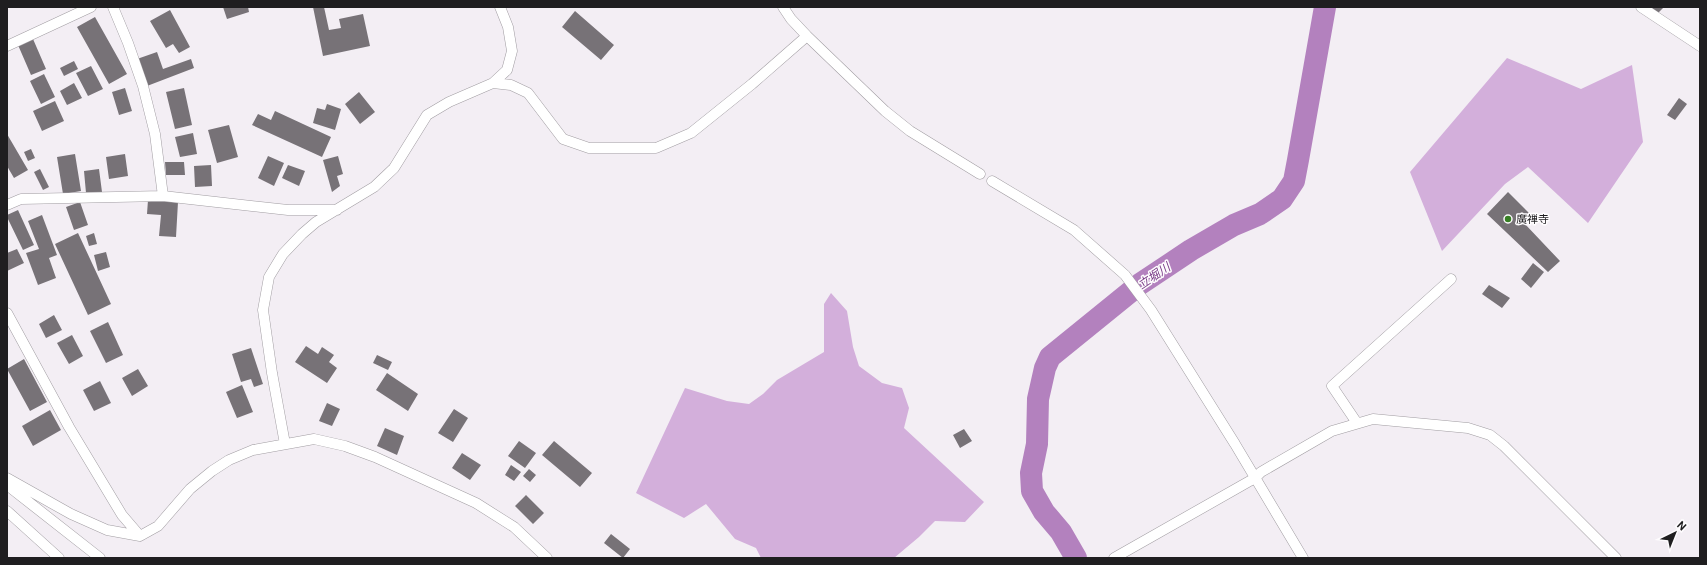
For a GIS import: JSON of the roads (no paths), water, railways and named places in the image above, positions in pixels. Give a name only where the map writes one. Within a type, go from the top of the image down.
[{"type":"street","points":[[7,46],[91,7]]},
{"type":"street","points":[[113,7],[128,43],[143,86],[155,134],[163,196]]},
{"type":"street","points":[[284,444],[272,373],[264,310],[270,276],[283,254],[302,234],[316,222],[374,187],[394,168],[427,115],[449,102],[493,83],[507,70],[512,51],[508,28],[500,7]]},
{"type":"street","points":[[782,7],[807,36],[895,119],[910,131],[980,174]]},
{"type":"street","points":[[1641,7],[1700,46]]},
{"type":"street","points":[[493,83],[511,85],[528,93],[563,139],[589,148],[656,148],[692,133],[752,84],[807,36]]},
{"type":"street","points":[[992,181],[1074,230],[1126,275],[1151,310],[1303,558]]},
{"type":"street","points":[[7,205],[21,199],[163,196],[288,210],[337,210]]},
{"type":"street","points":[[1357,423],[1332,386],[1451,279]]},
{"type":"street","points":[[7,314],[70,427],[118,508],[140,536]]},
{"type":"street","points":[[1114,558],[1255,478],[1261,472],[1332,431],[1373,419],[1468,428],[1490,435],[1504,446],[1616,558]]},
{"type":"street","points":[[7,478],[71,514],[107,530],[140,536],[158,526],[190,489],[212,471],[229,460],[253,450],[314,439],[345,446],[375,456],[476,503],[514,528],[547,558]]},
{"type":"street","points":[[7,485],[100,558]]},
{"type":"street","points":[[7,511],[59,558]]},
{"type":"waterway","name":"立堀川","points":[[1076,558],[1061,532],[1044,512],[1032,491],[1031,473],[1037,444],[1038,399],[1045,368],[1050,357],[1140,284],[1191,250],[1234,225],[1260,214],[1282,199],[1294,181],[1325,7]]},
{"type":"place","name":"廣禅寺","points":[[1508,219]]}]
